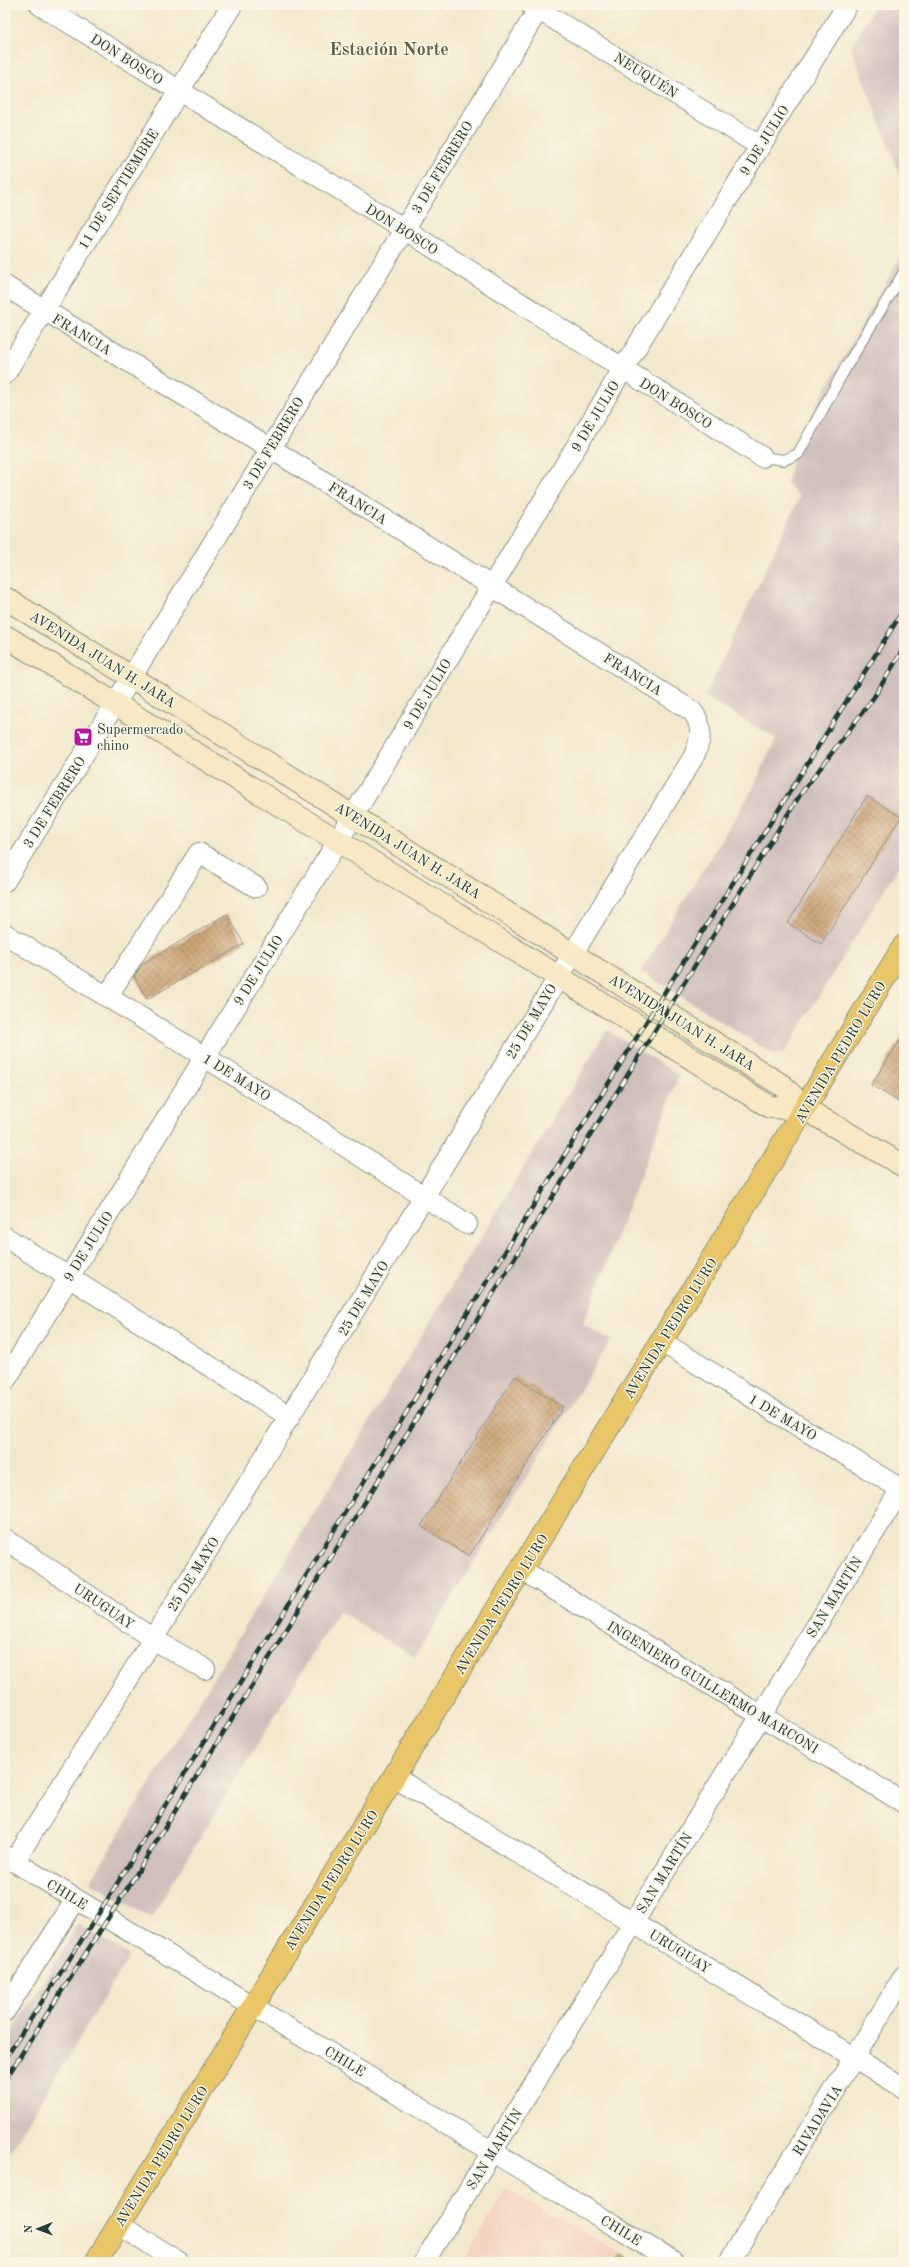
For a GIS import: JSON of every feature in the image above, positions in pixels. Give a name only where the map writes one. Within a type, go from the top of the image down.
[{"type":"main road","name":"AVENIDA JUAN H. JARA","points":[[5,598],[783,1086],[805,1109],[904,1166]]},
{"type":"main road","name":"AVENIDA JUAN H. JARA","points":[[5,636],[770,1107],[805,1109]]},
{"type":"main road","name":"AVENIDA PEDRO LURO","points":[[96,2262],[904,946]]},
{"type":"street","name":"DON BOSCO","points":[[40,5],[178,92],[404,230],[762,457]]},
{"type":"street","name":"11 DE SEPTIEMBRE","points":[[5,374],[232,5]]},
{"type":"street","name":"9 DE JULIO","points":[[5,1381],[338,841],[623,369],[847,5]]},
{"type":"street","name":"NEUQUÉN","points":[[537,6],[760,146]]},
{"type":"street","name":"3 DE FEBRERO","points":[[5,881],[132,677],[404,230],[537,6]]},
{"type":"street","name":"FRANCIA","points":[[5,286],[270,448],[692,711],[698,719],[701,729]]},
{"type":"street","name":"25 DE MAYO","points":[[9,1859],[153,1640],[425,1197],[694,756],[701,729]]},
{"type":"street","points":[[107,997],[200,853],[256,887]]},
{"type":"street","name":"1 DE MAYO","points":[[5,934],[205,1057],[467,1224]]},
{"type":"street","points":[[5,1237],[290,1417]]},
{"type":"street","name":"1 DE MAYO","points":[[662,1342],[903,1488]]},
{"type":"street","name":"SAN MARTÍN","points":[[424,2262],[903,1488]]},
{"type":"street","name":"URUGUAY","points":[[5,1539],[153,1640],[205,1670]]},
{"type":"street","name":"INGENIERO GUILLERMO MARCONI","points":[[522,1570],[904,1803]]},
{"type":"street","name":"URUGUAY","points":[[394,1777],[904,2088]]},
{"type":"street","name":"CHILE","points":[[9,1859],[674,2262]]},
{"type":"street","points":[[5,2011],[76,1899]]},
{"type":"street","name":"RIVADAVIA","points":[[729,2262],[855,2059],[904,1976]]},
{"type":"street","points":[[119,2225],[179,2262]]},
{"type":"lane","points":[[762,457],[784,460],[798,454],[846,367],[904,272]]},
{"type":"shaded area","points":[[876,5],[904,5],[904,187],[851,47]]},
{"type":"shaded area","points":[[904,250],[904,858],[784,1053],[773,1054],[641,971],[751,792],[776,738],[705,697],[800,497],[787,482],[797,440]]},
{"type":"shaded area","points":[[607,1030],[679,1075],[583,1324],[611,1340],[415,1657],[339,1611],[151,1918],[90,1882]]},
{"type":"shaded area","points":[[78,1924],[130,1955],[5,2161],[5,2044]]},
{"type":"shaded area","points":[[506,2189],[621,2253],[616,2262],[463,2262]]},
{"type":"green space","points":[[621,2253],[634,2262],[616,2262]]},
{"type":"building","points":[[867,796],[901,817],[821,944],[788,923]]},
{"type":"building","points":[[227,914],[244,944],[147,999],[134,976],[142,964]]},
{"type":"building","points":[[904,1034],[904,1105],[871,1085]]},
{"type":"building","points":[[515,1376],[563,1407],[469,1556],[421,1526]]},
{"type":"railway","points":[[5,2059],[99,1913],[656,1006],[904,609]]},
{"type":"railway","points":[[5,2080],[137,1873],[783,822],[800,795],[874,697],[904,648]]},
{"type":"place","name":"Supermercado chino","points":[[83,737]]},
{"type":"district","name":"Estación Norte","points":[[389,49]]}]
